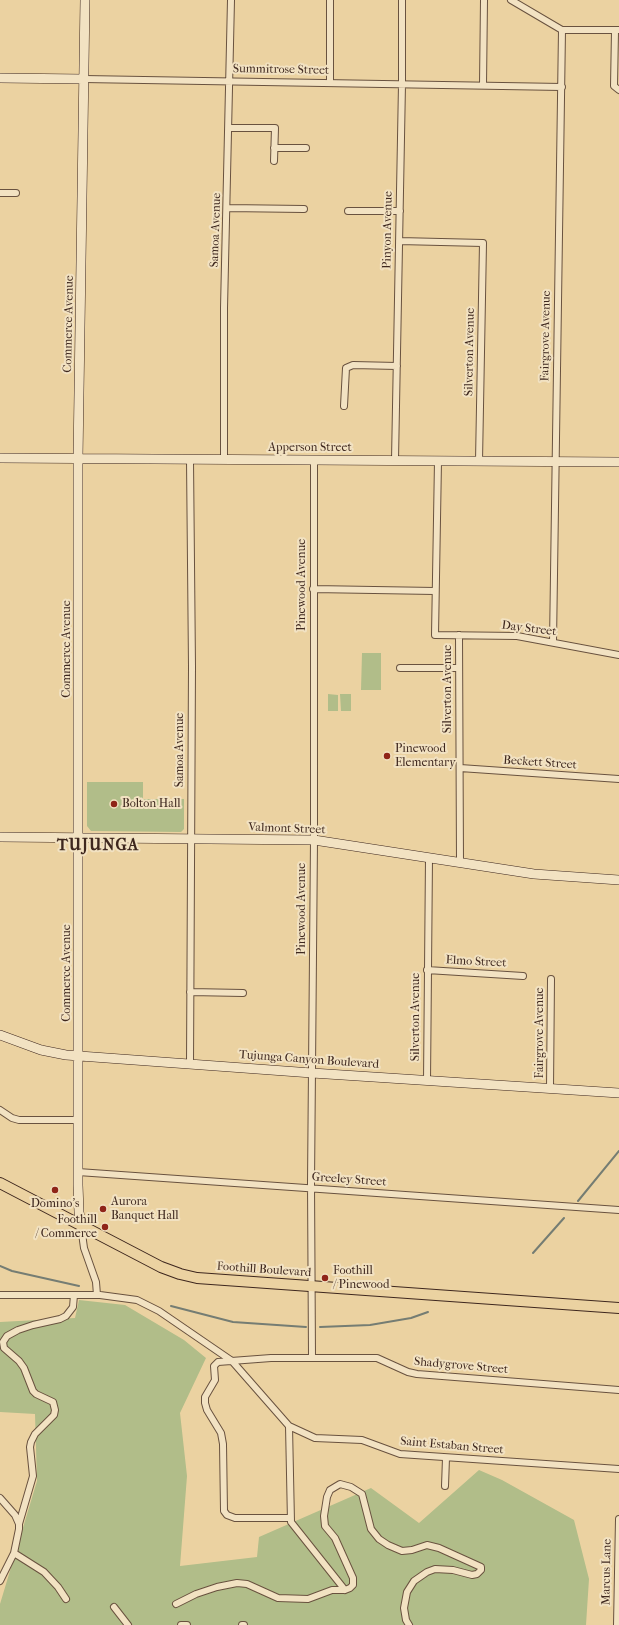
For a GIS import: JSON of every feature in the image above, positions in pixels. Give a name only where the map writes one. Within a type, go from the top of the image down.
[{"type":"main road","name":"Foothill Boulevard","points":[[0,1183],[161,1267],[197,1278],[619,1308]]},
{"type":"street","name":"Commerce Avenue","points":[[85,0],[78,458],[78,1172],[79,1212],[84,1248],[96,1282],[96,1295]]},
{"type":"street","name":"Samoa Avenue","points":[[224,460],[224,308],[231,0]]},
{"type":"street","points":[[330,0],[330,83]]},
{"type":"street","name":"Pinyon Avenue","points":[[395,460],[402,84],[402,0]]},
{"type":"street","points":[[482,85],[484,0]]},
{"type":"street","points":[[511,0],[562,30],[617,30],[614,86],[619,90]]},
{"type":"street","name":"Fairgrove Avenue","points":[[553,642],[562,30]]},
{"type":"street","name":"Summitrose Street","points":[[0,78],[562,87]]},
{"type":"street","points":[[229,128],[274,128],[274,161]]},
{"type":"street","points":[[274,148],[306,148]]},
{"type":"street","points":[[0,193],[16,193]]},
{"type":"street","points":[[227,208],[304,209]]},
{"type":"street","points":[[348,211],[400,211]]},
{"type":"street","name":"Silverton Avenue","points":[[399,241],[483,243],[479,461]]},
{"type":"street","points":[[344,406],[346,368],[353,365],[397,366]]},
{"type":"street","name":"Apperson Street","points":[[0,458],[619,462]]},
{"type":"street","name":"Samoa Avenue","points":[[190,460],[192,667],[190,1064]]},
{"type":"street","name":"Pinewood Avenue","points":[[312,1357],[311,1188],[314,840],[314,461]]},
{"type":"street","name":"Silverton Avenue","points":[[435,635],[438,461]]},
{"type":"street","points":[[313,589],[436,591]]},
{"type":"street","name":"Day Street","points":[[435,635],[518,636],[619,654]]},
{"type":"street","name":"Silverton Avenue","points":[[459,635],[460,862]]},
{"type":"street","points":[[400,668],[459,668]]},
{"type":"street","name":"Beckett Street","points":[[460,768],[619,779]]},
{"type":"street","name":"Valmont Street","points":[[0,837],[314,840],[534,874],[619,880]]},
{"type":"street","name":"Silverton Avenue","points":[[427,1081],[429,858]]},
{"type":"street","name":"Elmo Street","points":[[427,970],[523,976]]},
{"type":"street","name":"Fairgrove Avenue","points":[[550,1088],[551,979]]},
{"type":"street","points":[[190,992],[243,993]]},
{"type":"street","name":"Tujunga Canyon Boulevard","points":[[0,1035],[41,1050],[60,1054],[312,1073],[619,1093]]},
{"type":"street","points":[[0,1110],[12,1118],[19,1120],[79,1120]]},
{"type":"street","name":"Greeley Street","points":[[78,1172],[619,1210]]},
{"type":"street","name":"Saint Estaban Street","points":[[0,1295],[96,1295],[137,1300],[159,1311],[232,1360],[290,1426],[315,1438],[362,1440],[400,1454],[619,1469]]},
{"type":"street","points":[[0,1581],[14,1553],[19,1524],[33,1476],[30,1447],[31,1442],[35,1434],[54,1415],[55,1410],[53,1402],[33,1391],[24,1368],[4,1348],[4,1342],[7,1336],[18,1330],[66,1316],[73,1306],[74,1295]]},
{"type":"street","name":"Shadygrove Street","points":[[232,1360],[312,1357],[377,1358],[408,1372],[417,1374],[619,1390]]},
{"type":"street","points":[[232,1360],[218,1362],[214,1366],[215,1380],[205,1397],[204,1403],[221,1433],[223,1444],[224,1511],[228,1515],[235,1518],[290,1518]]},
{"type":"street","points":[[290,1426],[290,1522],[345,1590]]},
{"type":"street","points":[[445,1486],[446,1458]]},
{"type":"street","points":[[176,1604],[196,1594],[217,1587],[237,1583],[247,1584],[278,1598],[308,1599],[332,1590],[345,1590],[350,1588],[353,1585],[353,1578],[335,1538],[325,1526],[324,1521],[327,1497],[330,1490],[340,1484],[351,1487],[362,1494],[371,1529],[379,1539],[388,1546],[402,1551],[427,1546],[438,1548],[449,1551],[467,1562],[481,1567],[481,1570],[477,1574],[472,1575],[453,1570],[435,1569],[427,1572],[414,1581],[407,1592],[404,1608],[406,1620],[409,1625]]},
{"type":"street","points":[[0,1498],[15,1515],[19,1524]]},
{"type":"street","name":"Marcus Lane","points":[[617,1625],[619,1519]]},
{"type":"street","points":[[14,1553],[44,1572],[58,1587],[66,1599]]},
{"type":"street","points":[[114,1607],[128,1625]]},
{"type":"street","points":[[181,1625],[187,1625]]},
{"type":"green space","points":[[362,653],[381,653],[381,690],[361,690]]},
{"type":"green space","points":[[328,694],[338,695],[338,711],[328,711]]},
{"type":"green space","points":[[340,694],[351,694],[351,711],[341,711]]},
{"type":"green space","points":[[87,782],[143,782],[143,799],[184,799],[184,829],[181,832],[91,831],[87,826]]},
{"type":"green space","points":[[79,1300],[125,1305],[184,1340],[206,1358],[180,1413],[187,1476],[180,1566],[257,1557],[259,1537],[371,1488],[419,1523],[479,1470],[502,1480],[574,1520],[589,1579],[586,1625],[0,1625],[0,1604],[37,1481],[35,1414],[0,1412],[0,1322],[75,1318]]},
{"type":"waterway","points":[[578,1201],[619,1151]]},
{"type":"waterway","points":[[533,1253],[564,1218]]},
{"type":"waterway","points":[[0,1266],[12,1271],[79,1286]]},
{"type":"waterway","points":[[171,1306],[233,1322],[306,1327]]},
{"type":"waterway","points":[[320,1327],[370,1325],[411,1318],[428,1312]]},
{"type":"place","name":"Pinewood Elementary","points":[[387,756]]},
{"type":"place","name":"Bolton Hall","points":[[114,804]]},
{"type":"place","name":"Domino's","points":[[55,1190]]},
{"type":"place","name":"Aurora Banquet Hall","points":[[103,1209]]},
{"type":"place","name":"Foothill / Commerce","points":[[105,1227]]},
{"type":"place","name":"Foothill / Pinewood","points":[[325,1278]]},
{"type":"district","name":"TUJUNGA","points":[[98,846]]}]
